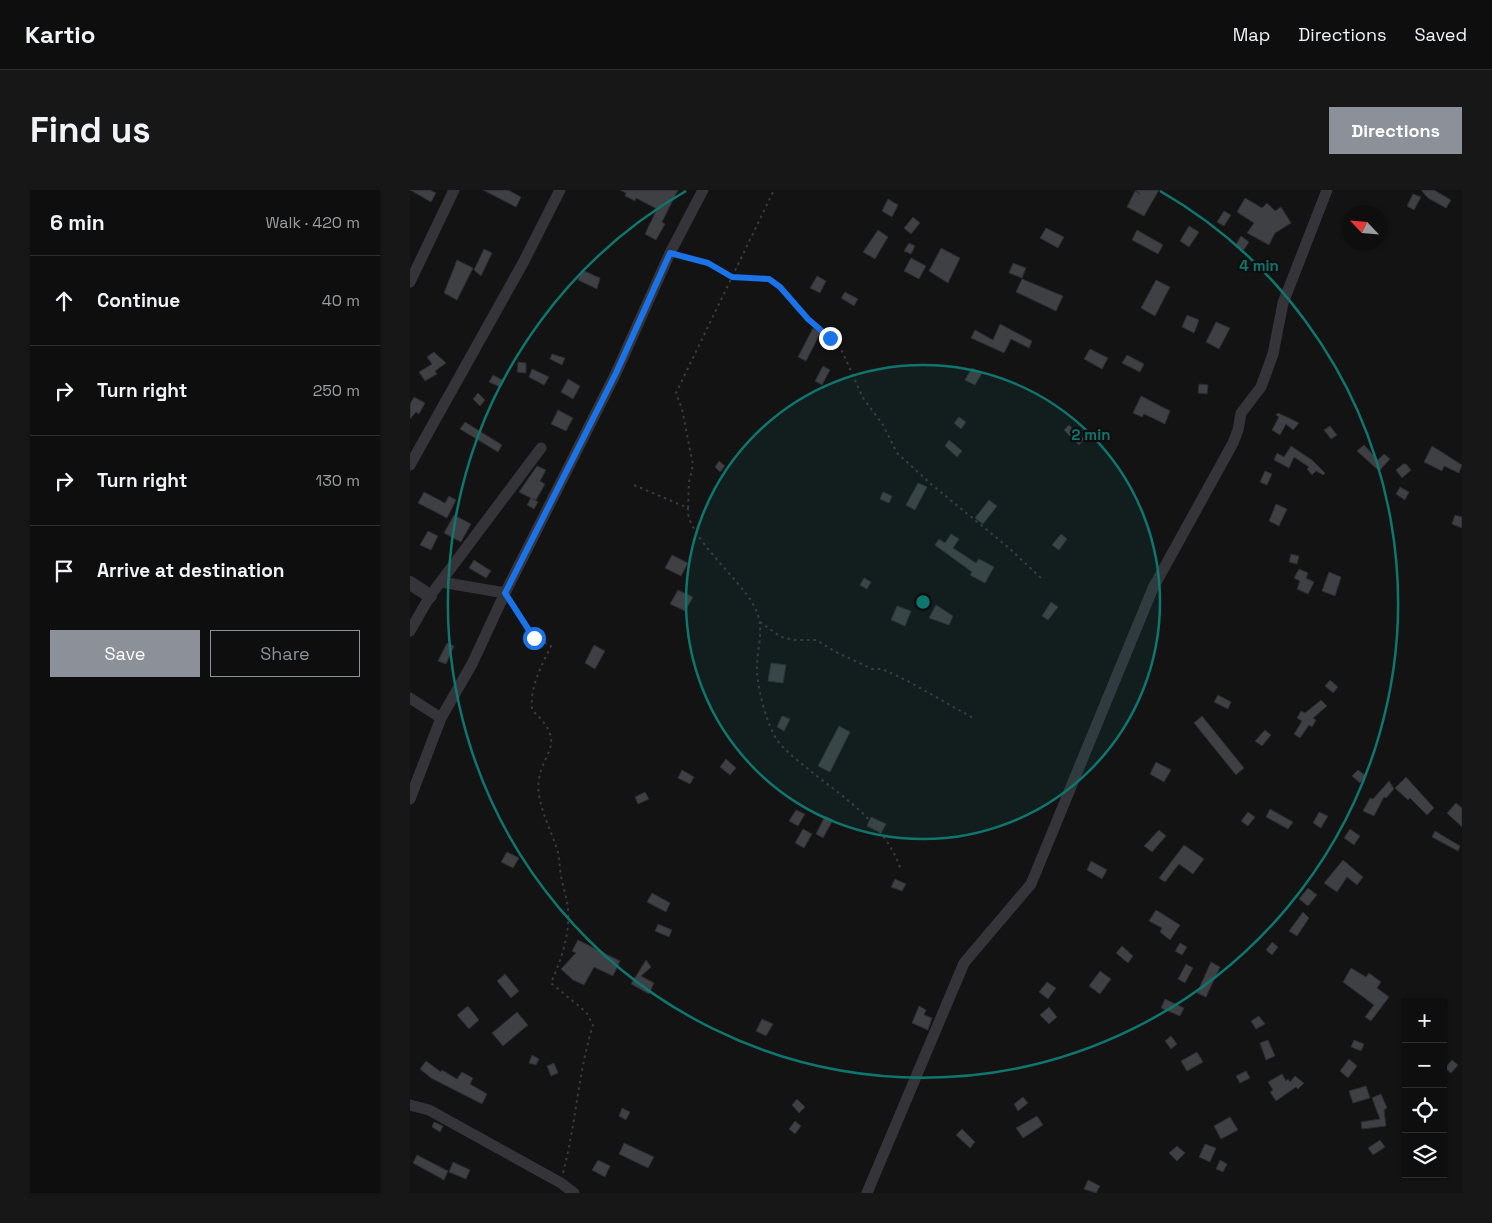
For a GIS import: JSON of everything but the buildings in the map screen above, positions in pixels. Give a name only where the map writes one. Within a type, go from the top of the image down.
[{"type":"street","points":[[410,282],[454,190]]},
{"type":"street","points":[[410,465],[523,263],[560,190]]},
{"type":"street","points":[[410,799],[441,718],[472,664],[505,593],[616,373],[670,253],[703,190]]},
{"type":"street","points":[[867,1193],[964,963],[1031,884],[1153,588],[1233,443],[1241,413],[1261,387],[1273,354],[1283,303],[1327,190]]},
{"type":"street","points":[[410,631],[430,596],[541,448]]},
{"type":"street","points":[[441,582],[505,593]]},
{"type":"street","points":[[410,583],[430,596]]},
{"type":"street","points":[[410,698],[441,718]]},
{"type":"street","points":[[410,1105],[429,1110],[561,1183],[574,1193]]},
{"type":"path","points":[[774,190],[676,393],[682,409],[693,465],[689,482],[687,513],[695,531],[753,604],[759,621],[761,642],[757,669],[770,727],[789,754],[875,824],[888,840],[901,870]]},
{"type":"path","points":[[670,253],[708,263],[732,277],[769,279],[780,287],[798,310],[842,351],[863,398],[883,425],[896,453],[911,468],[1010,548],[1042,579]]},
{"type":"path","points":[[634,485],[688,508]]},
{"type":"path","points":[[505,593],[534,638],[551,646],[537,673],[531,697],[532,710],[549,726],[552,735],[551,747],[541,773],[539,792],[543,812],[560,857],[568,909],[563,955],[551,983],[586,1012],[593,1025],[587,1044],[573,1135],[561,1183]]},
{"type":"path","points":[[759,621],[781,637],[795,640],[816,640],[855,661],[906,680],[973,718]]},
{"type":"route","points":[[534,638],[505,593],[616,373],[670,253],[708,263],[732,277],[769,279],[780,287],[798,310],[830,338]]}]
